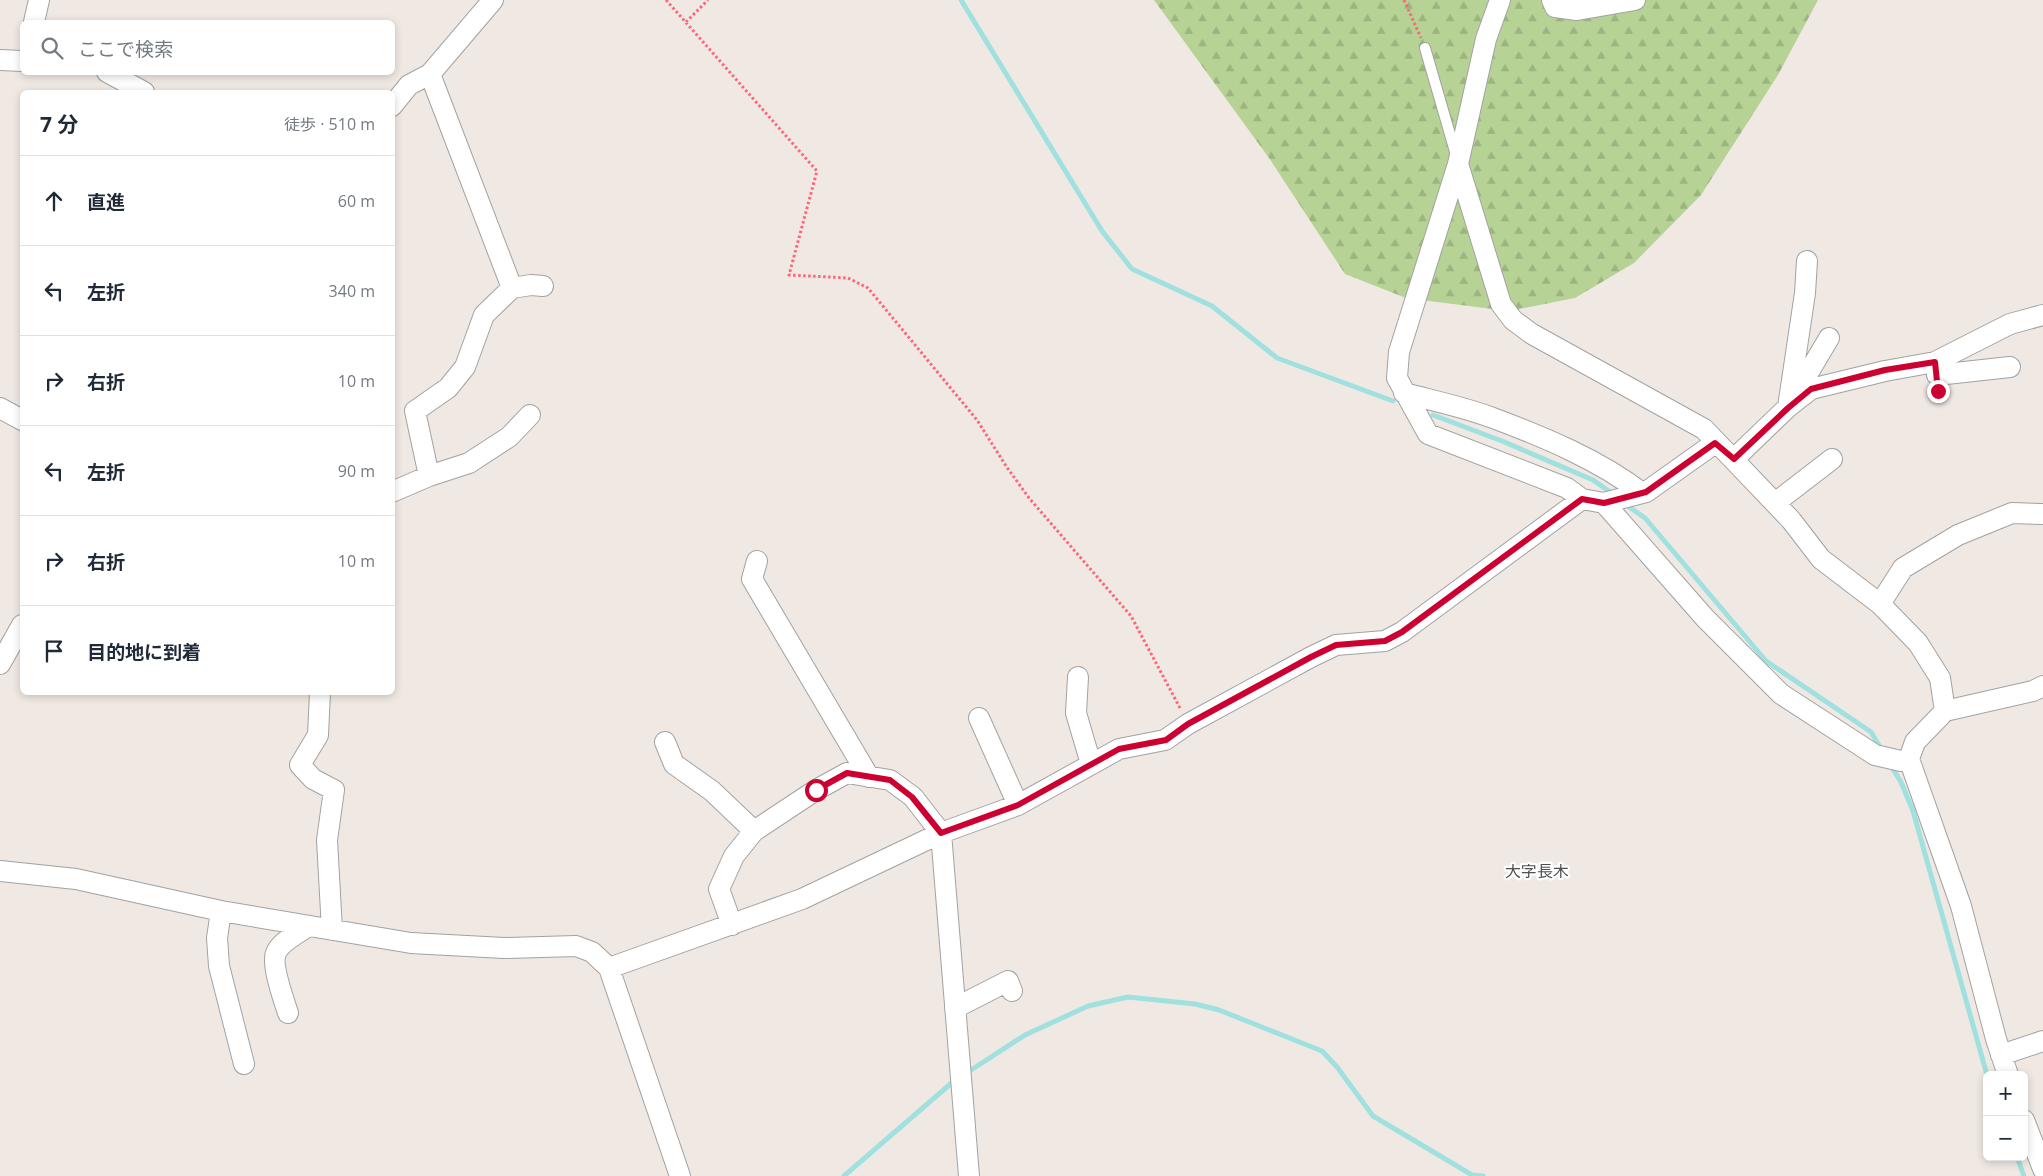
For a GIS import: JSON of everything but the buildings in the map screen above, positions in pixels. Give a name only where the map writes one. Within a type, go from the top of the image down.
[{"type":"street","points":[[35,20],[40,0]]},
{"type":"street","points":[[395,102],[409,85],[430,74],[493,0]]},
{"type":"street","points":[[1500,0],[1486,39],[1458,164],[1399,352],[1397,378],[1404,393],[1428,434],[1567,488],[1582,499],[1606,503],[1637,494],[1715,443]]},
{"type":"street","points":[[1552,0],[1555,8],[1576,10],[1635,0]]},
{"type":"street","points":[[0,60],[20,61]]},
{"type":"street","points":[[430,74],[512,288]]},
{"type":"street","points":[[113,75],[140,90]]},
{"type":"street","points":[[1458,164],[1501,304],[1513,320],[1532,334],[1704,429],[1715,443],[1734,459],[1790,520],[1821,559],[1880,604],[1918,643],[1940,678],[1945,711]]},
{"type":"street","points":[[1788,408],[1805,293],[1807,261]]},
{"type":"street","points":[[429,476],[414,411],[448,388],[465,367],[484,315],[512,288],[530,285],[543,286]]},
{"type":"street","points":[[1937,376],[2010,324],[2043,315]]},
{"type":"street","points":[[1788,408],[1829,338]]},
{"type":"street","points":[[1734,459],[1811,389],[1885,370],[1937,376],[2010,367]]},
{"type":"street","points":[[1404,393],[1492,418],[1594,462],[1624,479],[1637,494]]},
{"type":"street","points":[[0,408],[20,419]]},
{"type":"street","points":[[395,491],[429,476],[469,463],[509,437],[530,416]]},
{"type":"street","points":[[1775,504],[1832,460]]},
{"type":"street","points":[[609,968],[802,899],[941,833],[1018,805],[1119,749],[1166,740],[1188,724],[1336,645],[1385,641],[1402,632],[1582,499]]},
{"type":"street","points":[[1606,503],[1705,618],[1781,694],[1876,755],[1905,760]]},
{"type":"street","points":[[1880,604],[1903,568],[1958,535],[2012,512],[2043,514]]},
{"type":"street","points":[[757,561],[752,579],[869,777]]},
{"type":"street","points":[[0,664],[20,629]]},
{"type":"street","points":[[1078,676],[1076,713],[1092,764]]},
{"type":"street","points":[[1905,760],[1915,742],[1945,711],[2033,691],[2043,686]]},
{"type":"street","points":[[320,695],[318,735],[300,765],[313,779],[334,790],[327,840],[332,930]]},
{"type":"street","points":[[979,718],[1018,805]]},
{"type":"street","points":[[665,742],[668,754],[674,764],[712,791],[754,831]]},
{"type":"street","points":[[1905,760],[1961,906],[2007,1071]]},
{"type":"street","points":[[732,924],[719,889],[734,856],[754,831],[816,790],[847,773],[890,780],[912,797],[941,833],[969,1176]]},
{"type":"street","points":[[0,871],[76,878],[221,911],[411,942],[504,948],[576,946],[592,952],[609,968],[680,1176]]},
{"type":"street","points":[[221,911],[217,938],[219,966],[244,1064]]},
{"type":"street","points":[[288,1013],[276,967],[275,954],[280,947],[308,926]]},
{"type":"street","points":[[955,1008],[1008,981],[1012,991]]},
{"type":"street","points":[[2001,1055],[2043,1041]]},
{"type":"street","points":[[2028,1130],[2043,1169]]},
{"type":"lane","points":[[1426,48],[1458,164]]},
{"type":"path","points":[[666,0],[817,171],[789,275],[848,278],[868,288],[976,420],[1029,498],[1131,616],[1162,671],[1188,724]]},
{"type":"path","points":[[686,22],[708,0]]},
{"type":"path","points":[[1404,0],[1426,48]]},
{"type":"green space","points":[[1154,0],[1818,0],[1778,75],[1701,195],[1634,263],[1575,298],[1508,311],[1406,298],[1345,274],[1269,158]]},
{"type":"waterway","points":[[961,0],[1102,231],[1132,269],[1212,306],[1277,358],[1393,401]]},
{"type":"waterway","points":[[1433,415],[1502,441],[1593,480],[1613,494]]},
{"type":"waterway","points":[[1625,504],[1645,518],[1766,661],[1871,732],[1883,752]]},
{"type":"waterway","points":[[1891,766],[1901,782],[1913,811],[1986,1071]]},
{"type":"waterway","points":[[965,1074],[1025,1035],[1088,1006],[1128,997],[1195,1004],[1219,1010],[1322,1051],[1337,1067],[1373,1116],[1472,1175],[1483,1176]]},
{"type":"waterway","points":[[844,1176],[955,1080]]},
{"type":"waterway","points":[[2018,1161],[2024,1176]]},
{"type":"district","name":"大字長木","points":[[1537,871]]},
{"type":"route","points":[[816,790],[847,773],[890,780],[912,797],[941,833],[1018,805],[1119,749],[1166,740],[1188,724],[1336,645],[1385,641],[1402,632],[1582,499],[1604,503],[1646,492],[1715,443],[1734,459],[1811,389],[1885,370],[1935,362],[1938,391]]}]
